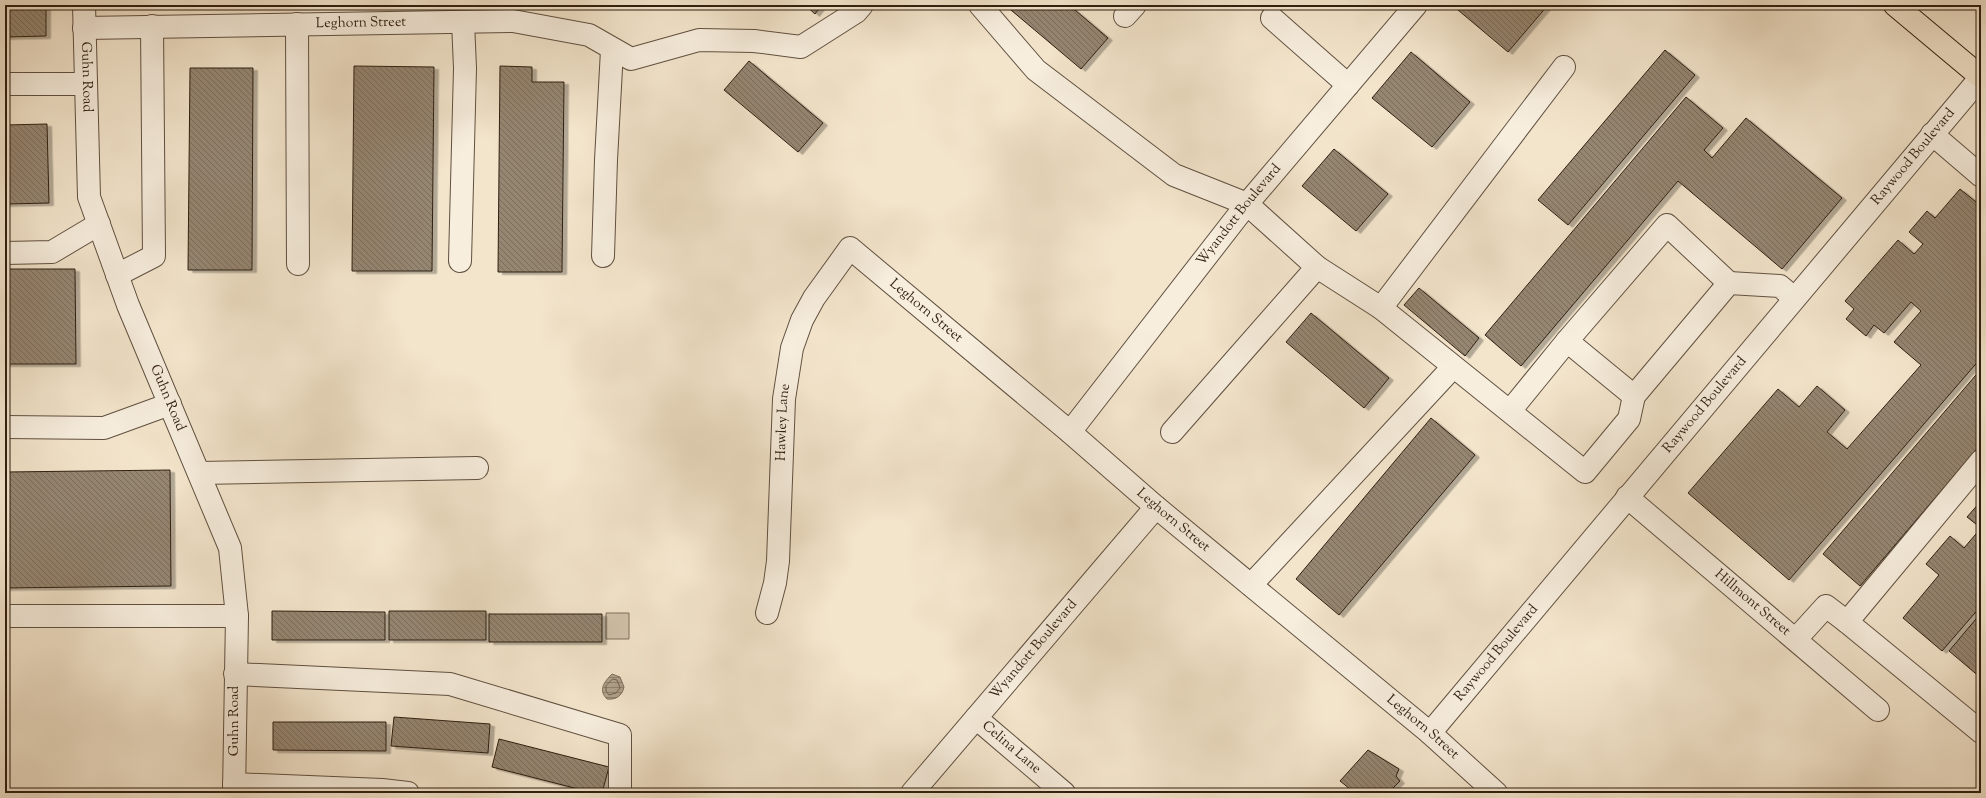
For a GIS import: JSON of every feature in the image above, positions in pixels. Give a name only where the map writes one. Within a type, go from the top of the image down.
[{"type":"main road","points":[[1895,5],[1981,77]]},
{"type":"street","name":"Guhn Road","points":[[84,5],[89,197],[128,305],[230,548],[237,616],[234,788]]},
{"type":"street","points":[[603,256],[606,160],[621,54],[699,40],[754,41],[801,47],[856,12],[862,5]]},
{"type":"street","points":[[980,5],[1036,70],[1174,176],[1247,204],[1317,267],[1381,308],[1452,367],[1510,411],[1585,472],[1629,419],[1634,396],[1729,283]]},
{"type":"street","name":"Wyandott Boulevard","points":[[1070,432],[1247,204],[1416,5]]},
{"type":"street","points":[[1272,18],[1348,85]]},
{"type":"street","points":[[460,261],[465,68],[463,22]]},
{"type":"street","name":"Leghorn Street","points":[[84,28],[520,22],[589,36],[621,54]]},
{"type":"street","points":[[297,24],[298,264]]},
{"type":"street","points":[[117,274],[154,256],[152,26]]},
{"type":"street","points":[[1381,308],[1564,67]]},
{"type":"street","name":"Raywood Boulevard","points":[[1430,733],[1981,77]]},
{"type":"street","points":[[5,84],[85,84]]},
{"type":"street","points":[[1932,134],[1981,176]]},
{"type":"street","points":[[5,253],[52,252],[99,224]]},
{"type":"street","points":[[1510,411],[1567,341],[1667,225],[1729,283],[1780,286],[1794,298]]},
{"type":"street","name":"Leghorn Street","points":[[850,248],[1070,432],[1156,507],[1430,733],[1496,793]]},
{"type":"street","name":"Hawley Lane","points":[[767,613],[775,583],[778,561],[784,399],[792,348],[802,320],[814,298],[850,248]]},
{"type":"street","points":[[1172,432],[1317,267]]},
{"type":"street","points":[[1567,341],[1634,396]]},
{"type":"street","points":[[1251,585],[1452,367]]},
{"type":"street","points":[[5,427],[104,428],[170,404]]},
{"type":"street","points":[[1848,622],[1981,461]]},
{"type":"street","points":[[199,473],[477,468]]},
{"type":"street","name":"Hillmont Street","points":[[1627,497],[1878,710]]},
{"type":"street","name":"Wyandott Boulevard","points":[[912,793],[1156,507]]},
{"type":"street","points":[[1796,639],[1826,606],[1848,622],[1981,732]]},
{"type":"street","points":[[5,616],[237,616]]},
{"type":"street","points":[[235,674],[450,684],[620,735],[620,793]]},
{"type":"street","name":"Celina Lane","points":[[976,718],[1064,793]]},
{"type":"street","points":[[234,788],[382,790],[408,793]]},
{"type":"shaded area","points":[[606,613],[629,613],[629,639],[606,639]]},
{"type":"water","points":[[612,674],[620,677],[624,687],[622,693],[618,697],[607,699],[604,696],[603,686]]},
{"type":"building","points":[[5,5],[46,5],[46,36],[5,37]]},
{"type":"building","points":[[805,5],[822,5],[815,14]]},
{"type":"building","points":[[1005,5],[1069,5],[1108,38],[1081,69]]},
{"type":"building","points":[[1452,5],[1548,5],[1508,52]]},
{"type":"building","points":[[1665,50],[1695,75],[1568,225],[1538,200]]},
{"type":"building","points":[[1411,52],[1470,102],[1432,147],[1372,98]]},
{"type":"building","points":[[749,61],[823,123],[798,152],[724,90]]},
{"type":"building","points":[[354,66],[434,67],[432,271],[352,271]]},
{"type":"building","points":[[500,66],[532,67],[532,82],[564,82],[562,272],[498,272]]},
{"type":"building","points":[[190,68],[253,68],[252,270],[188,270]]},
{"type":"building","points":[[1686,97],[1723,128],[1704,150],[1712,158],[1746,118],[1842,198],[1782,269],[1678,181],[1521,366],[1485,335]]},
{"type":"building","points":[[47,124],[49,203],[5,204],[5,125]]},
{"type":"building","points":[[1334,149],[1388,194],[1356,231],[1302,186]]},
{"type":"building","points":[[1960,189],[1981,206],[1981,358],[1789,580],[1688,493],[1778,389],[1799,407],[1817,386],[1845,410],[1827,432],[1847,449],[1921,365],[1894,342],[1921,311],[1911,302],[1884,333],[1874,325],[1866,336],[1846,319],[1854,309],[1845,301],[1898,240],[1914,254],[1923,244],[1909,232],[1927,211],[1935,218]]},
{"type":"building","points":[[5,269],[75,269],[76,364],[5,364]]},
{"type":"building","points":[[1419,288],[1479,338],[1465,356],[1404,305]]},
{"type":"building","points":[[1311,313],[1389,378],[1364,408],[1286,342]]},
{"type":"building","points":[[1981,369],[1981,444],[1860,586],[1823,554]]},
{"type":"building","points":[[1431,418],[1475,455],[1339,615],[1296,579]]},
{"type":"building","points":[[170,470],[171,586],[5,588],[5,472]]},
{"type":"building","points":[[1981,501],[1981,528],[1967,517]]},
{"type":"building","points":[[1981,528],[1981,606],[1942,651],[1903,618],[1939,575],[1926,564],[1950,536],[1964,548]]},
{"type":"building","points":[[272,611],[385,612],[385,640],[272,640]]},
{"type":"building","points":[[389,611],[486,611],[486,640],[389,640]]},
{"type":"building","points":[[1981,613],[1981,678],[1949,651]]},
{"type":"building","points":[[489,614],[602,614],[602,642],[489,642]]},
{"type":"building","points":[[394,717],[490,724],[488,753],[391,746]]},
{"type":"building","points":[[273,722],[386,722],[386,751],[273,750]]},
{"type":"building","points":[[499,739],[609,767],[602,793],[594,793],[492,767]]},
{"type":"building","points":[[1368,750],[1399,769],[1396,776],[1400,781],[1391,790],[1394,793],[1355,793],[1340,781]]}]
